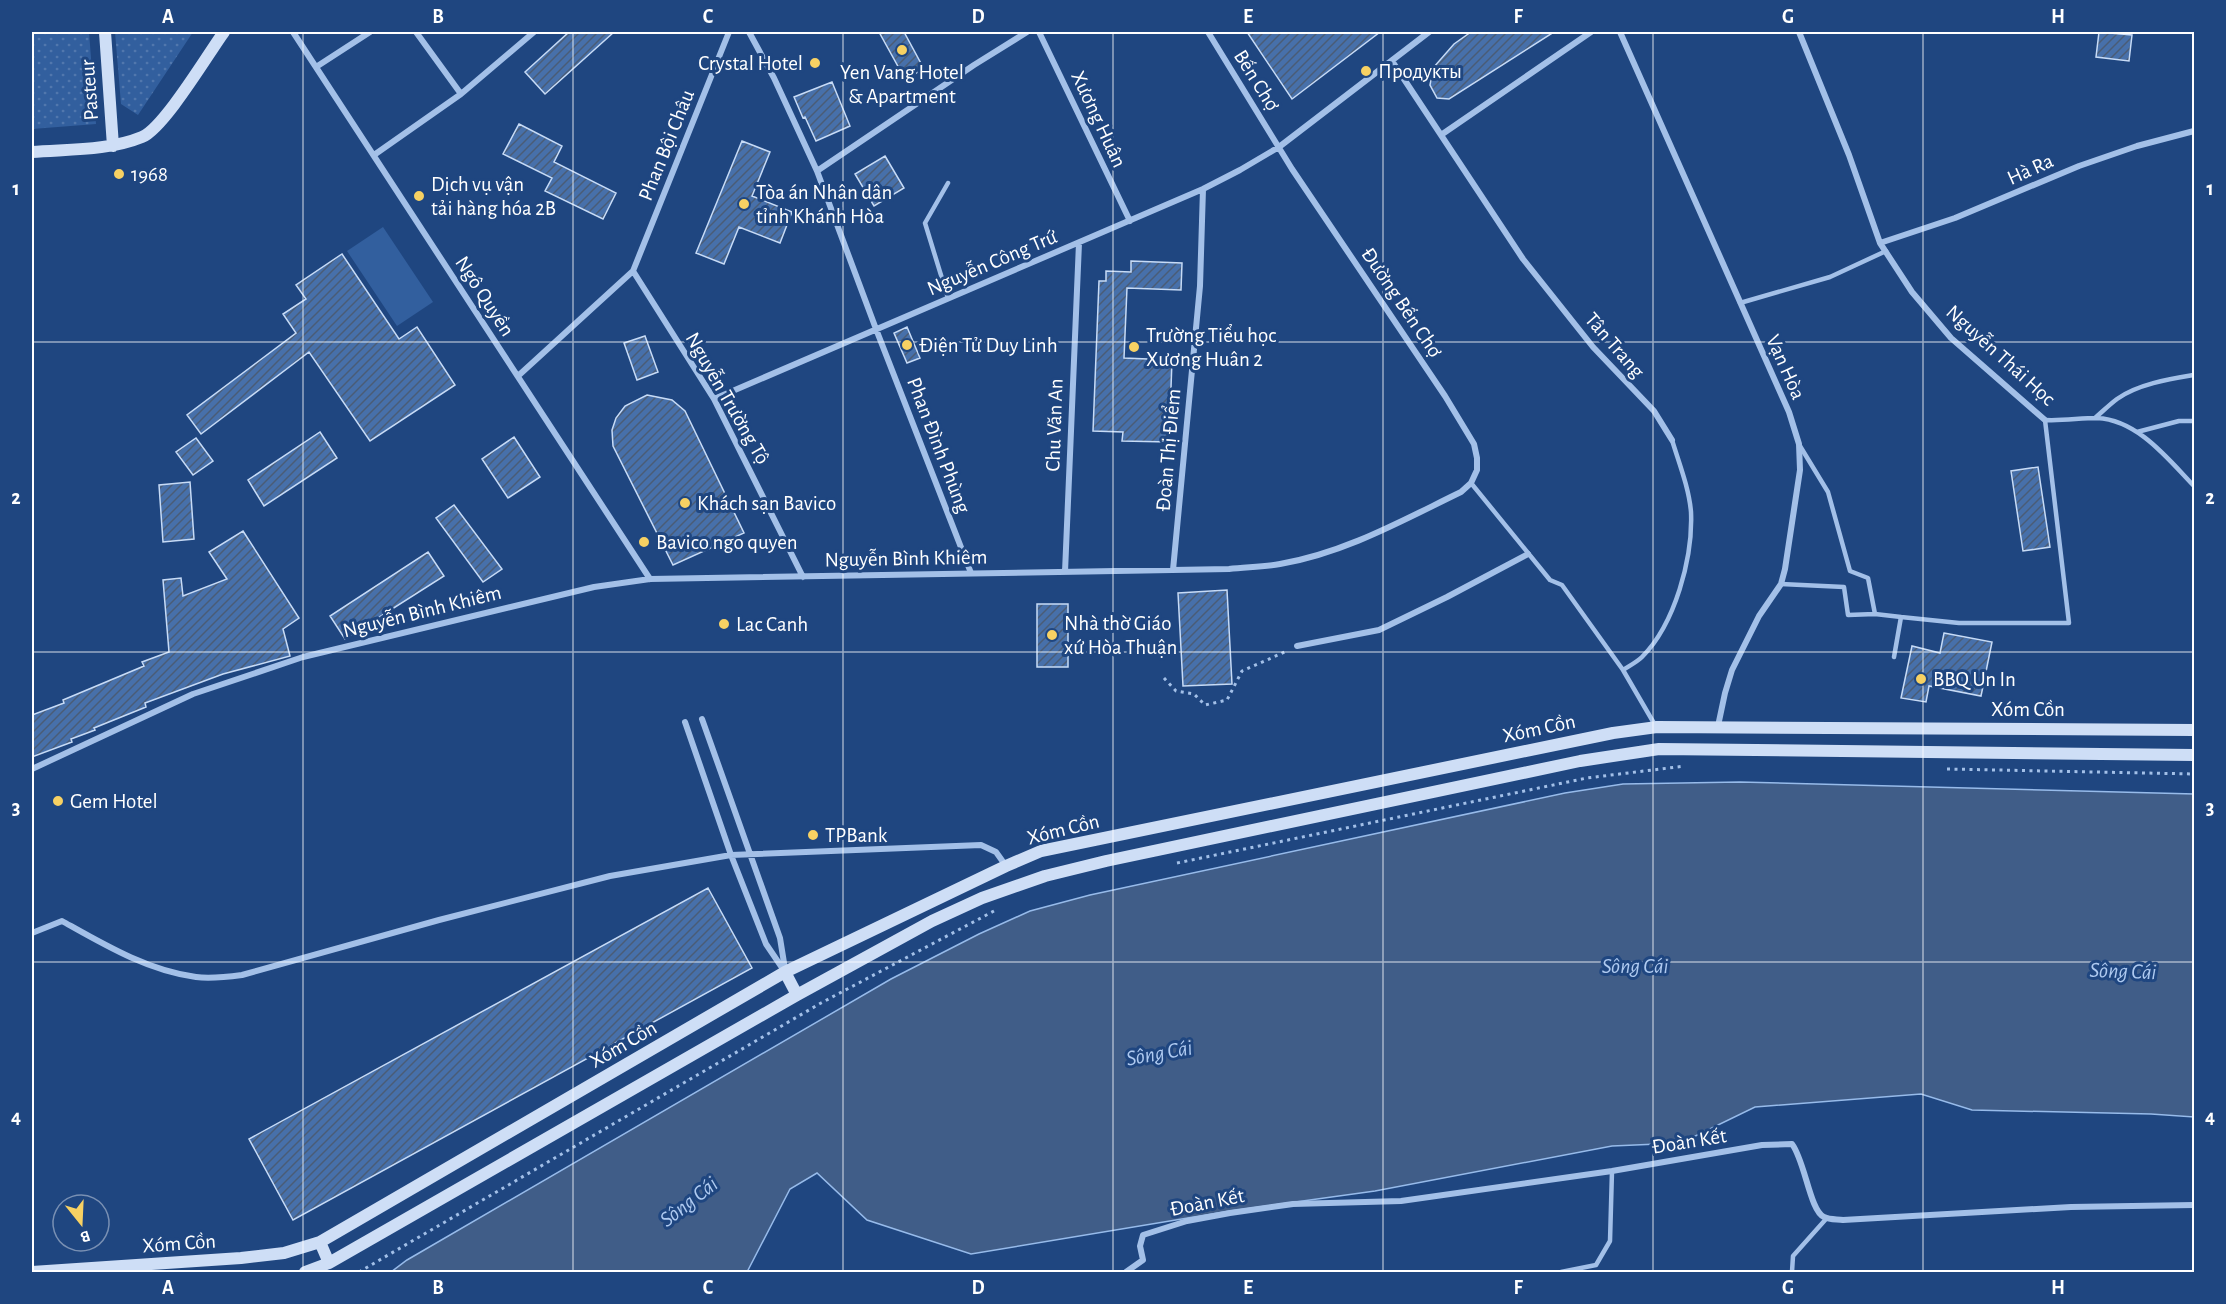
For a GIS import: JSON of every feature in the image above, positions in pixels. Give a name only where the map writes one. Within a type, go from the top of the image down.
[{"type":"street","name":"Pasteur","points":[[105,32],[113,146]]},
{"type":"street","points":[[32,152],[113,146],[144,136],[169,112],[224,32]]},
{"type":"street","name":"Ngô Quyền","points":[[293,32],[650,579]]},
{"type":"street","points":[[316,67],[370,32]]},
{"type":"street","points":[[416,32],[460,94]]},
{"type":"street","points":[[374,155],[460,94],[534,32]]},
{"type":"street","name":"Phan Bội Châu","points":[[633,271],[729,32]]},
{"type":"street","name":"Phan Đình Phùng","points":[[750,32],[817,171],[971,573]]},
{"type":"street","points":[[817,171],[974,64],[1027,32]]},
{"type":"street","name":"Xương Huân","points":[[1039,32],[1130,221]]},
{"type":"street","name":"Bến Chợ","points":[[1208,32],[1279,147]]},
{"type":"street","name":"Nguyễn Công Trứ","points":[[714,399],[1203,189],[1279,147],[1429,32]]},
{"type":"street","points":[[1441,135],[1546,60],[1591,32]]},
{"type":"street","name":"Vạn Hòa","points":[[1620,32],[1788,412],[1799,444],[1800,470],[1782,584],[1758,615],[1732,670],[1718,726]]},
{"type":"street","name":"Nguyễn Thái Học","points":[[1799,32],[1849,154],[1880,243],[1912,292],[1951,338],[2045,420]]},
{"type":"street","name":"Tân Trang","points":[[1392,61],[1523,259],[1593,346],[1654,411],[1672,440]]},
{"type":"street","name":"Hà Ra","points":[[1880,243],[1955,218],[2079,166],[2137,146],[2194,131]]},
{"type":"street","name":"Đường Bến Chợ","points":[[1279,147],[1445,396],[1474,444],[1477,470],[1470,483]]},
{"type":"street","name":"Đoàn Thị Điểm","points":[[1173,570],[1200,286],[1203,189]]},
{"type":"street","name":"Chu Văn An","points":[[1065,572],[1078,243]]},
{"type":"street","points":[[518,376],[633,271]]},
{"type":"street","name":"Nguyễn Trường Tộ","points":[[633,271],[714,399],[803,577]]},
{"type":"street","name":"Nguyễn Bình Khiêm","points":[[32,769],[193,694],[303,657],[594,587],[650,579],[1230,569],[1280,564],[1313,556],[1373,535],[1461,492],[1470,483]]},
{"type":"street","points":[[1298,646],[1379,630],[1528,554]]},
{"type":"street","points":[[702,719],[780,938],[785,972]]},
{"type":"street","points":[[685,722],[731,855],[766,944],[797,995]]},
{"type":"street","points":[[1657,727],[1659,749]]},
{"type":"street","name":"Xóm Cồn","points":[[32,1272],[241,1258],[284,1253],[320,1242],[785,972],[1041,851],[1613,733],[1657,727],[2194,730]]},
{"type":"street","name":"Xóm Cồn","points":[[305,1272],[326,1268],[797,995],[932,921],[982,898],[1045,876],[1106,861],[1580,761],[1659,749],[2194,755]]},
{"type":"street","points":[[32,933],[62,921],[110,948],[154,966],[194,977],[216,978],[242,975],[439,920],[610,876],[731,855],[981,844],[996,852],[1006,866]]},
{"type":"street","name":"Đoàn Kết","points":[[1126,1272],[1143,1260],[1140,1246],[1143,1235],[1187,1221],[1283,1206],[1401,1201],[1723,1154],[1762,1145],[1791,1144],[1799,1153],[1817,1213],[1826,1219]]},
{"type":"street","points":[[1826,1219],[1843,1220],[2071,1207],[2194,1205]]},
{"type":"street","points":[[320,1242],[326,1268]]},
{"type":"lane","points":[[948,183],[925,223],[948,298]]},
{"type":"lane","points":[[1740,303],[1830,278],[1886,251]]},
{"type":"lane","points":[[2095,418],[2119,398],[2174,378],[2194,375]]},
{"type":"lane","name":"Nguyễn Thái Học","points":[[2045,420],[2095,418],[2109,420],[2136,432],[2150,442],[2194,486]]},
{"type":"lane","points":[[1782,584],[1844,587],[1848,615],[1875,614],[1959,623],[2069,623],[2045,420]]},
{"type":"lane","points":[[2136,432],[2179,421],[2194,421]]},
{"type":"lane","name":"Tân Trang","points":[[1623,670],[1641,659],[1653,644],[1664,627],[1681,589],[1691,509],[1672,440]]},
{"type":"lane","points":[[1799,444],[1828,492],[1850,571],[1868,578],[1875,614]]},
{"type":"lane","points":[[1470,483],[1550,580],[1562,585],[1623,670],[1657,727]]},
{"type":"lane","points":[[1894,657],[1901,617]]},
{"type":"lane","points":[[1561,1272],[1596,1265],[1610,1240],[1612,1171]]},
{"type":"lane","points":[[1791,1272],[1793,1256],[1826,1219]]},
{"type":"path","points":[[1164,678],[1176,691],[1194,694],[1205,705],[1227,700],[1242,671],[1298,646]]},
{"type":"path","points":[[1167,865],[1587,778],[1687,765]]},
{"type":"path","points":[[1946,769],[2194,774]]},
{"type":"path","points":[[359,1272],[820,1003],[996,910]]},
{"type":"shaded area","points":[[32,32],[89,32],[96,124],[32,129]]},
{"type":"shaded area","points":[[115,32],[193,32],[138,115],[121,104]]},
{"type":"shaded area","points":[[383,227],[433,302],[397,326],[347,251]]},
{"type":"water","name":"Sông Cái","points":[[1740,782],[2194,794],[2194,1117],[1972,1110],[1921,1094],[1755,1107],[1681,1143],[1612,1146],[1375,1191],[1230,1211],[971,1254],[867,1220],[817,1173],[790,1189],[747,1272],[391,1272],[407,1260],[891,979],[1030,911],[1090,895],[1565,793],[1623,784]]},
{"type":"building","points":[[569,32],[614,32],[545,94],[525,72]]},
{"type":"building","name":"Yen Vang Hotel & Apartment","points":[[879,32],[904,32],[924,69],[905,79]]},
{"type":"building","points":[[1247,32],[1380,32],[1292,99]]},
{"type":"building","points":[[1471,32],[1554,32],[1449,99],[1437,98],[1430,85],[1433,68],[1454,44]]},
{"type":"building","points":[[2099,32],[2132,35],[2129,61],[2096,57]]},
{"type":"building","points":[[832,82],[850,126],[816,141],[794,97]]},
{"type":"building","points":[[519,124],[562,146],[554,162],[616,193],[603,219],[545,191],[552,178],[503,154]]},
{"type":"building","name":"Tòa án Nhân dân tỉnh Khánh Hòa","points":[[742,141],[770,152],[752,196],[792,212],[780,243],[739,227],[724,264],[696,253]]},
{"type":"building","points":[[885,156],[904,188],[874,206],[855,174]]},
{"type":"building","points":[[342,254],[399,339],[417,327],[455,385],[370,441],[309,352],[201,434],[187,415],[296,333],[283,314],[306,299],[296,285]]},
{"type":"building","points":[[1131,261],[1182,263],[1181,290],[1127,288],[1124,358],[1172,360],[1169,442],[1122,441],[1123,432],[1093,431],[1099,281],[1106,281],[1106,271],[1131,272]]},
{"type":"building","name":"Điện Tử Duy Linh","points":[[907,327],[920,358],[907,363],[894,333]]},
{"type":"building","points":[[645,336],[658,372],[637,380],[624,343]]},
{"type":"building","name":"Khách sạn Bavico","points":[[647,395],[672,400],[685,411],[744,533],[673,565],[613,446],[612,430],[616,418],[625,406]]},
{"type":"building","points":[[320,432],[337,458],[264,506],[248,480]]},
{"type":"building","points":[[514,437],[540,477],[508,498],[482,459]]},
{"type":"building","points":[[196,438],[213,461],[193,475],[176,452]]},
{"type":"building","points":[[2038,467],[2050,547],[2023,551],[2011,471]]},
{"type":"building","points":[[190,482],[194,539],[163,542],[159,485]]},
{"type":"building","points":[[454,505],[502,569],[483,582],[436,518]]},
{"type":"building","points":[[243,531],[299,618],[283,629],[290,656],[223,674],[145,703],[146,707],[94,728],[95,730],[71,739],[72,742],[32,757],[32,715],[64,703],[63,700],[144,666],[142,662],[169,652],[163,580],[181,578],[183,596],[227,579],[209,552]]},
{"type":"building","points":[[428,552],[444,576],[345,639],[330,616]]},
{"type":"building","points":[[1227,590],[1232,684],[1183,686],[1178,593]]},
{"type":"building","name":"Nhà thờ Giáo xứ Hòa Thuận","points":[[1037,604],[1068,604],[1068,667],[1037,667]]},
{"type":"building","points":[[1944,633],[1992,642],[1981,696],[1929,686],[1926,702],[1901,698],[1912,646],[1940,653]]},
{"type":"building","points":[[708,888],[752,968],[293,1220],[249,1139]]},
{"type":"place","name":"Yen Vang Hotel & Apartment","points":[[902,50]]},
{"type":"place","name":"Crystal Hotel","points":[[815,63]]},
{"type":"place","name":"Продукты","points":[[1366,71]]},
{"type":"place","name":"1968","points":[[119,174]]},
{"type":"place","name":"Dịch vụ vận tải hàng hóa 2B","points":[[419,196]]},
{"type":"place","name":"Tòa án Nhân dân tỉnh Khánh Hòa","points":[[744,204]]},
{"type":"place","name":"Điện Tử Duy Linh","points":[[907,345]]},
{"type":"place","name":"Trường Tiểu học Xương Huân 2","points":[[1134,347]]},
{"type":"place","name":"Khách sạn Bavico","points":[[685,503]]},
{"type":"place","name":"Bavico ngo quyen","points":[[644,542]]},
{"type":"place","name":"Lac Canh","points":[[724,624]]},
{"type":"place","name":"Nhà thờ Giáo xứ Hòa Thuận","points":[[1052,635]]},
{"type":"place","name":"BBQ Un In","points":[[1921,679]]},
{"type":"place","name":"Gem Hotel","points":[[58,801]]},
{"type":"place","name":"TPBank","points":[[813,835]]}]
